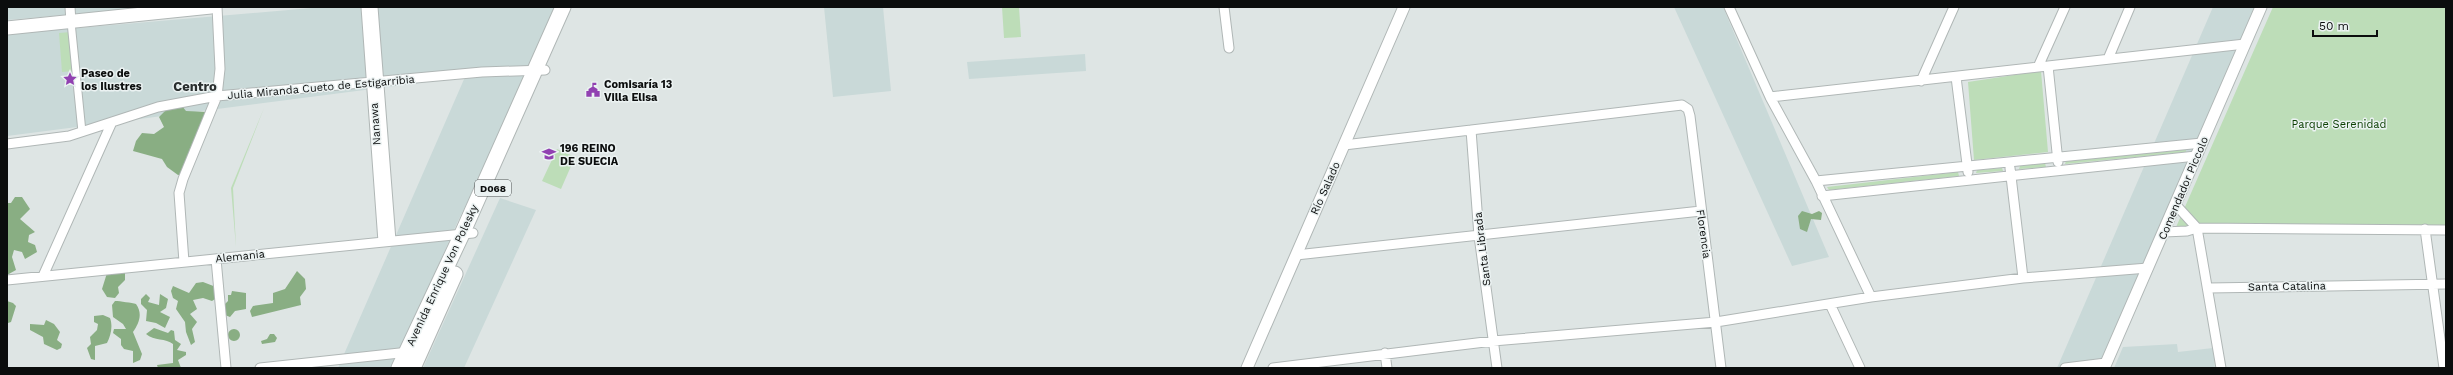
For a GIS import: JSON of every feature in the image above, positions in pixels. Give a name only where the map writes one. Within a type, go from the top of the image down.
[{"type":"main road","points":[[7,28],[211,7]]},
{"type":"main road","name":"Avenida Enrique Von Polesky","points":[[399,368],[413,352],[468,233],[540,70],[563,7]]},
{"type":"main road","name":"Avenida Enrique Von Polesky","points":[[540,70],[573,7]]},
{"type":"main road","name":"Avenida Enrique Von Polesky","points":[[413,352],[413,368]]},
{"type":"street","points":[[70,7],[82,132]]},
{"type":"street","points":[[184,262],[180,186],[217,96],[220,68],[217,7]]},
{"type":"street","name":"Nanawa","points":[[366,7],[376,83]]},
{"type":"street","name":"Nanawa","points":[[373,7],[376,83],[387,241]]},
{"type":"street","points":[[1224,7],[1229,48]]},
{"type":"street","name":"Río Salado","points":[[1247,368],[1404,7]]},
{"type":"street","points":[[1729,7],[1770,97],[1816,181],[1871,297]]},
{"type":"street","points":[[1920,81],[1954,7]]},
{"type":"street","points":[[2038,67],[2065,7]]},
{"type":"street","points":[[2108,59],[2130,7]]},
{"type":"street","name":"Comendador Piccolo","points":[[2105,366],[2261,7]]},
{"type":"street","points":[[1770,97],[2245,44]]},
{"type":"street","points":[[2048,66],[2058,170]]},
{"type":"street","name":"Julia Miranda Cueto de Estigarribia","points":[[7,144],[69,136],[158,107],[217,96],[376,83],[482,72],[540,70]]},
{"type":"street","points":[[1956,77],[1969,179]]},
{"type":"street","name":"Florencia","points":[[1472,130],[1682,105],[1688,109],[1721,368]]},
{"type":"street","points":[[43,276],[112,122]]},
{"type":"street","points":[[1344,145],[1472,130]]},
{"type":"street","name":"Santa Librada","points":[[1472,130],[1479,236],[1497,368]]},
{"type":"street","points":[[1816,181],[2202,143]]},
{"type":"street","points":[[1822,196],[2011,174],[2196,156]]},
{"type":"street","points":[[2009,162],[2023,278]]},
{"type":"street","points":[[2176,205],[2197,228],[2209,288],[2221,368]]},
{"type":"street","points":[[1296,255],[1701,211]]},
{"type":"street","points":[[2164,232],[2187,231],[2197,228],[2446,230]]},
{"type":"street","points":[[2425,229],[2444,368]]},
{"type":"street","name":"Alemania","points":[[7,280],[468,233]]},
{"type":"street","points":[[216,258],[226,368]]},
{"type":"street","points":[[1274,368],[1385,353],[1493,341],[1716,322],[1871,297],[2023,278],[2148,268]]},
{"type":"street","name":"Santa Catalina","points":[[2209,288],[2446,284]]},
{"type":"street","points":[[1830,304],[1860,368]]},
{"type":"street","points":[[260,368],[413,352]]},
{"type":"street","points":[[1385,353],[1387,368]]},
{"type":"street","points":[[2065,368],[2105,366]]},
{"type":"shaded area","points":[[7,7],[153,7],[7,20]]},
{"type":"shaded area","points":[[323,7],[560,7],[534,69],[458,221],[393,368],[338,368],[465,77],[7,136],[7,34]]},
{"type":"shaded area","points":[[824,7],[883,7],[891,91],[833,97]]},
{"type":"shaded area","points":[[1674,7],[1723,7],[1829,257],[1792,266]]},
{"type":"shaded area","points":[[2213,7],[2260,7],[2102,368],[2057,368]]},
{"type":"shaded area","points":[[1085,54],[1086,71],[969,79],[967,62]]},
{"type":"shaded area","points":[[500,198],[536,210],[464,368],[423,368]]},
{"type":"shaded area","points":[[2177,344],[2178,352],[2213,348],[2215,368],[2114,368],[2123,347]]},
{"type":"green space","points":[[1002,7],[1019,7],[1021,37],[1004,38]]},
{"type":"green space","name":"Parque Serenidad","points":[[2273,7],[2446,7],[2446,229],[2173,234]]},
{"type":"green space","points":[[71,32],[74,71],[62,72],[59,33]]},
{"type":"green space","points":[[2041,71],[2048,152],[1974,160],[1968,82]]},
{"type":"green space","points":[[172,104],[182,106],[186,111],[207,112],[189,173],[178,175],[167,167],[162,159],[133,151],[136,141],[142,133],[154,134],[164,127],[159,117]]},
{"type":"green space","points":[[264,108],[233,188],[236,247],[231,188]]},
{"type":"green space","points":[[557,149],[575,157],[561,189],[542,181]]},
{"type":"green space","points":[[2186,149],[2186,152],[2065,164],[2066,161]]},
{"type":"green space","points":[[2045,163],[2046,167],[2019,169],[2020,166]]},
{"type":"green space","points":[[2002,168],[2003,171],[1976,173],[1977,170]]},
{"type":"green space","points":[[1958,172],[1959,176],[1829,190],[1827,187]]},
{"type":"green space","points":[[15,197],[22,197],[30,209],[20,219],[35,232],[29,235],[28,242],[35,245],[37,252],[25,259],[22,252],[14,250],[12,257],[16,270],[7,275],[7,203],[11,203]]},
{"type":"green space","points":[[1802,211],[1812,214],[1819,211],[1822,213],[1821,220],[1811,219],[1807,232],[1800,229],[1798,216]]},
{"type":"green space","points":[[120,269],[125,273],[125,280],[118,287],[119,293],[115,298],[107,297],[102,289],[107,273]]},
{"type":"green space","points":[[297,271],[305,279],[306,289],[300,297],[301,305],[252,317],[250,311],[253,306],[273,303],[273,293],[285,289]]},
{"type":"green space","points":[[203,282],[216,287],[218,297],[212,301],[203,298],[193,300],[197,309],[190,314],[197,322],[192,329],[195,342],[191,345],[186,332],[185,322],[176,309],[178,301],[173,298],[171,291],[173,286],[189,293],[196,283]]},
{"type":"green space","points":[[232,291],[246,293],[246,309],[235,311],[230,317],[225,315],[222,307],[228,301],[228,295],[231,295]]},
{"type":"green space","points":[[146,294],[150,298],[148,302],[159,305],[160,294],[168,299],[166,308],[160,312],[170,317],[165,328],[156,323],[146,321],[147,310],[141,304],[141,299]]},
{"type":"green space","points":[[7,301],[16,306],[11,322],[8,323]]},
{"type":"green space","points":[[115,301],[136,304],[139,311],[140,315],[138,322],[133,332],[142,354],[140,360],[133,363],[133,351],[124,349],[121,345],[121,339],[113,333],[114,329],[126,329],[123,324],[113,317],[112,305]]},
{"type":"green space","points":[[103,315],[110,318],[110,337],[107,343],[95,346],[95,360],[91,359],[87,348],[91,344],[90,337],[97,330],[98,324],[94,322],[94,316]]},
{"type":"green space","points":[[46,320],[54,324],[60,332],[57,340],[62,344],[61,348],[57,350],[44,344],[43,337],[30,330],[30,324],[44,325]]},
{"type":"green space","points":[[154,328],[168,333],[171,330],[174,331],[175,340],[181,344],[177,350],[186,352],[186,355],[178,360],[181,368],[158,368],[157,365],[173,363],[173,344],[153,338],[146,334]]},
{"type":"green space","points":[[232,329],[236,329],[240,335],[236,341],[232,341],[228,337],[228,333]]},
{"type":"green space","points":[[270,334],[274,334],[277,338],[275,342],[262,344],[261,341],[267,339]]},
{"type":"place","name":"Paseo de los Ilustres","points":[[70,79]]},
{"type":"place","name":"Comisaría 13 Villa Elisa","points":[[593,90]]},
{"type":"place","name":"196 REINO DE SUECIA","points":[[549,154]]},
{"type":"district","name":"Centro","points":[[195,86]]}]
